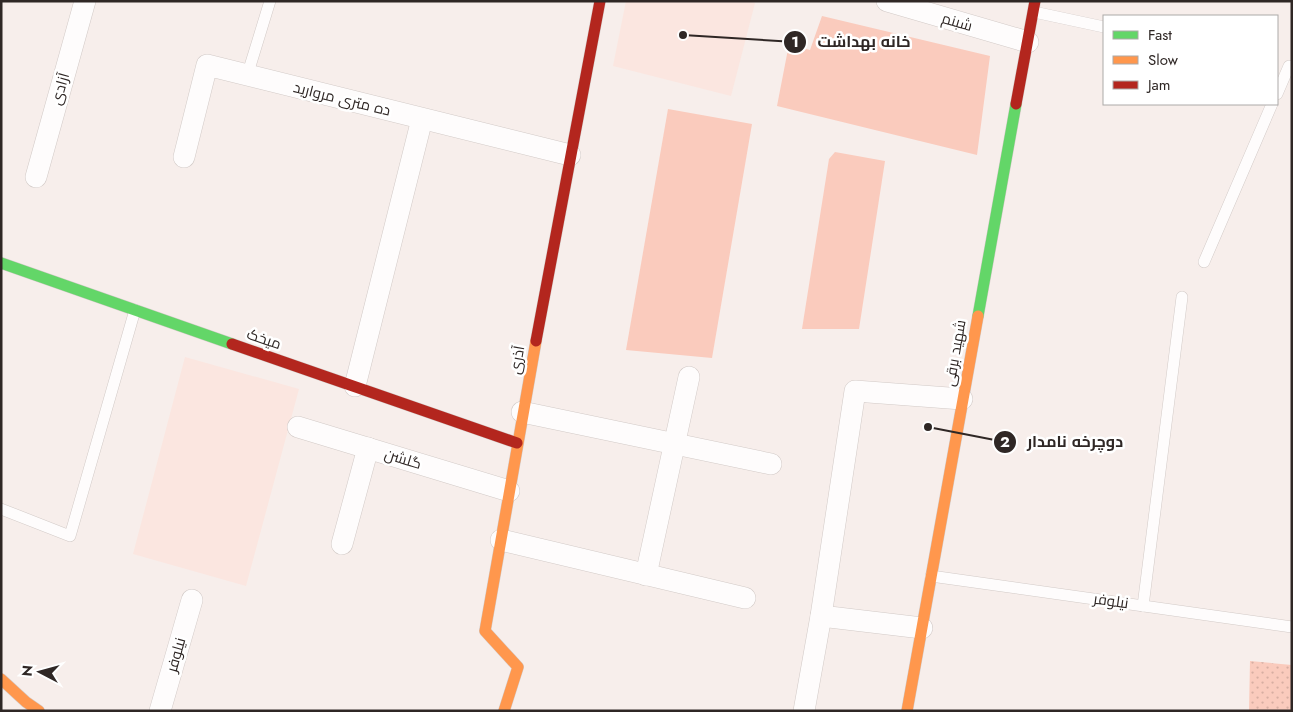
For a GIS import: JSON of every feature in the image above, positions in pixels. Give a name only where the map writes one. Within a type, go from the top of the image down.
[{"type":"street","name":"آزادی","points":[[36,176],[85,1]]},
{"type":"street","name":"آذری","points":[[504,711],[518,667],[485,631],[522,412],[600,1]]},
{"type":"street","name":"شبنم","points":[[887,1],[1028,42]]},
{"type":"street","name":"شهید برقی","points":[[907,711],[1034,6]]},
{"type":"street","name":"ده متری مروارید","points":[[184,157],[207,65],[570,155]]},
{"type":"street","points":[[355,386],[422,118]]},
{"type":"street","name":"میخک","points":[[1,263],[517,443]]},
{"type":"street","points":[[646,575],[689,377]]},
{"type":"street","points":[[804,711],[821,616],[855,391],[962,399]]},
{"type":"street","points":[[522,412],[771,464]]},
{"type":"street","name":"گلشن","points":[[298,427],[509,491]]},
{"type":"street","points":[[342,544],[368,448]]},
{"type":"street","points":[[500,540],[745,598]]},
{"type":"street","name":"نیلوفر","points":[[160,711],[192,600]]},
{"type":"street","points":[[821,616],[922,628]]},
{"type":"street","points":[[1,679],[39,711]]},
{"type":"lane","points":[[247,76],[270,1]]},
{"type":"lane","points":[[1034,6],[1103,27]]},
{"type":"lane","points":[[1278,92],[1290,66]]},
{"type":"lane","points":[[1204,262],[1272,105]]},
{"type":"lane","points":[[1143,606],[1182,297]]},
{"type":"lane","points":[[1,509],[70,536],[134,310]]},
{"type":"lane","name":"نیلوفر","points":[[931,576],[1292,627]]},
{"type":"shaded area","points":[[626,1],[749,1],[755,3],[731,96],[613,66]]},
{"type":"shaded area","points":[[822,16],[990,56],[977,155],[777,106],[789,44],[810,50]]},
{"type":"shaded area","points":[[668,109],[752,124],[712,358],[626,350]]},
{"type":"shaded area","points":[[835,152],[885,161],[859,329],[802,329],[829,159]]},
{"type":"shaded area","points":[[185,357],[299,389],[246,586],[133,554]]},
{"type":"shaded area","points":[[1250,661],[1292,665],[1292,711],[1249,711]]},
{"type":"traffic: fast","points":[[978,316],[1016,104]]},
{"type":"traffic: fast","points":[[1,263],[232,344]]},
{"type":"traffic: slow","points":[[907,711],[978,316]]},
{"type":"traffic: slow","points":[[504,711],[518,667],[485,631],[536,341]]},
{"type":"traffic: slow","points":[[1,679],[39,711]]},
{"type":"traffic: jam","points":[[536,341],[600,1]]},
{"type":"traffic: jam","points":[[1016,104],[1035,1]]},
{"type":"traffic: jam","points":[[232,344],[517,443]]},
{"type":"place","name":"خانه بهداشت","points":[[683,35]]},
{"type":"place","name":"دوچرخه نامدار","points":[[928,427]]}]
